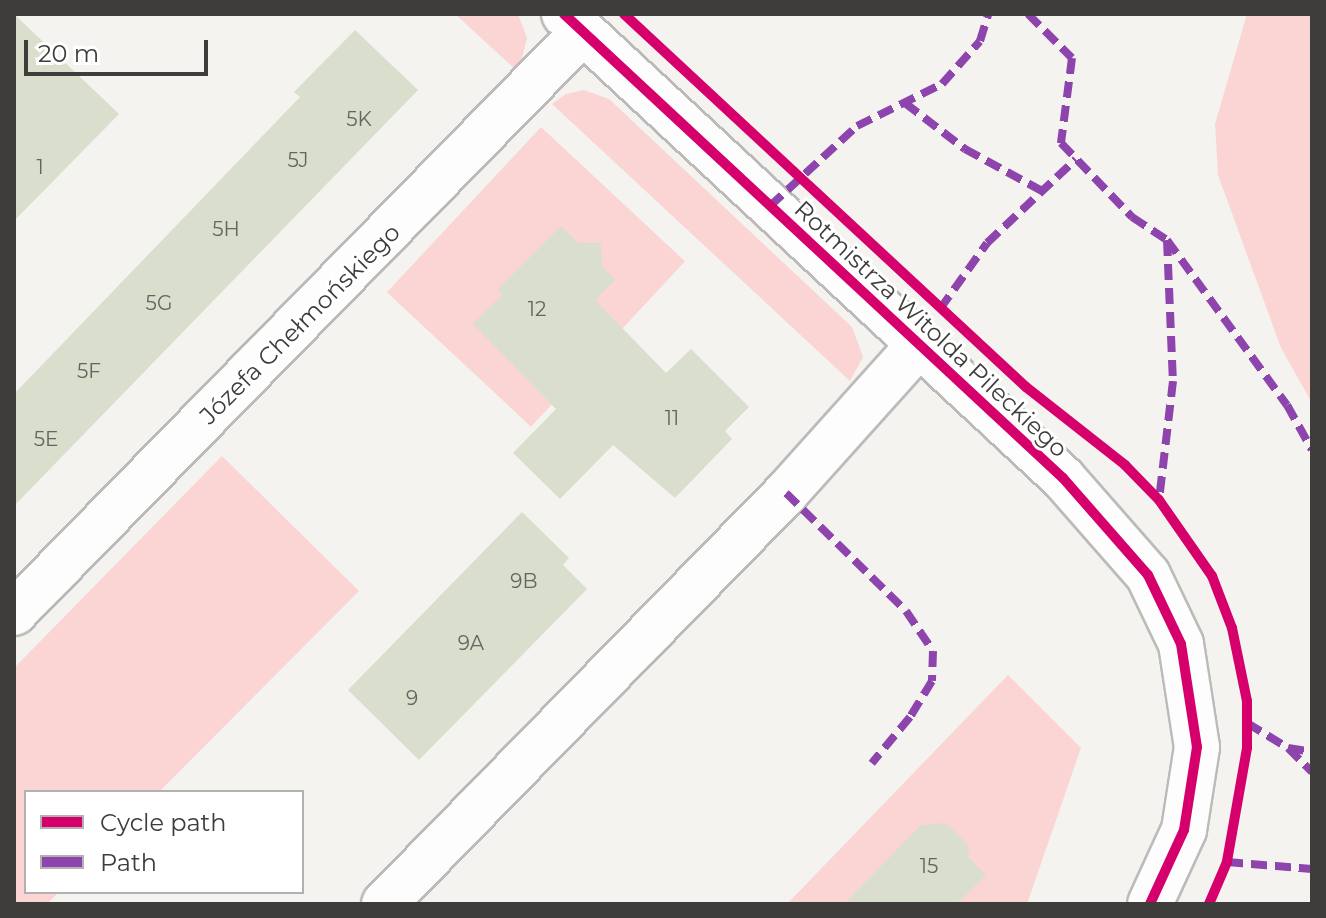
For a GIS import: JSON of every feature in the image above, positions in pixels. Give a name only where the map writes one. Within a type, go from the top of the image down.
[{"type":"street","name":"Rotmistrza Witolda Pileckiego","points":[[574,23],[1063,478],[1148,575],[1181,644],[1196,722],[1184,830],[1150,904]]},
{"type":"street","name":"Józefa Chełmońskiego","points":[[14,613],[574,23]]},
{"type":"street","points":[[384,904],[795,483],[919,345]]},
{"type":"shaded area","points":[[455,14],[518,14],[527,38],[521,62],[515,69]]},
{"type":"shaded area","points":[[1247,14],[1312,14],[1312,403],[1281,348],[1218,175],[1215,124]]},
{"type":"shaded area","points":[[584,90],[609,99],[852,327],[863,357],[850,381],[552,104],[566,94]]},
{"type":"shaded area","points":[[541,127],[685,261],[531,427],[387,292]]},
{"type":"shaded area","points":[[222,456],[359,591],[161,790],[24,790],[24,894],[57,894],[47,904],[14,904],[14,668]]},
{"type":"shaded area","points":[[1008,675],[1081,748],[1027,904],[787,904]]},
{"type":"building","points":[[14,14],[119,114],[14,221]]},
{"type":"building","points":[[355,30],[418,90],[14,506],[14,394],[300,97],[294,92]]},
{"type":"building","points":[[561,226],[578,243],[601,243],[602,266],[615,280],[595,300],[666,373],[691,349],[749,407],[725,431],[732,439],[675,498],[613,445],[560,499],[513,453],[556,409],[473,324],[503,294],[498,289]]},
{"type":"building","points":[[522,512],[569,558],[563,565],[587,589],[419,760],[348,690]]},
{"type":"building","points":[[946,823],[969,846],[968,857],[986,875],[957,904],[844,904],[921,825]]},
{"type":"marked path","points":[[770,206],[857,126],[942,84],[980,41],[988,14]]},
{"type":"marked path","points":[[1028,14],[1072,58],[1061,143],[1132,217],[1167,240],[1173,381],[1159,500]]},
{"type":"marked path","points":[[905,103],[965,149],[1042,191]]},
{"type":"marked path","points":[[940,309],[987,243],[1076,159]]},
{"type":"marked path","points":[[1167,240],[1287,405],[1312,450]]},
{"type":"marked path","points":[[786,493],[906,611],[933,651],[932,681],[910,717],[872,763]]},
{"type":"marked path","points":[[1247,723],[1288,748],[1312,752]]},
{"type":"marked path","points":[[1288,748],[1312,772]]},
{"type":"marked path","points":[[1227,862],[1312,869]]},
{"type":"cycle path","points":[[564,14],[1063,478],[1148,575],[1181,644],[1197,747],[1184,830],[1150,904]]},
{"type":"cycle path","points":[[624,14],[1026,387],[1125,465],[1159,500],[1212,576],[1232,628],[1247,701],[1247,748],[1227,862],[1209,904]]}]
